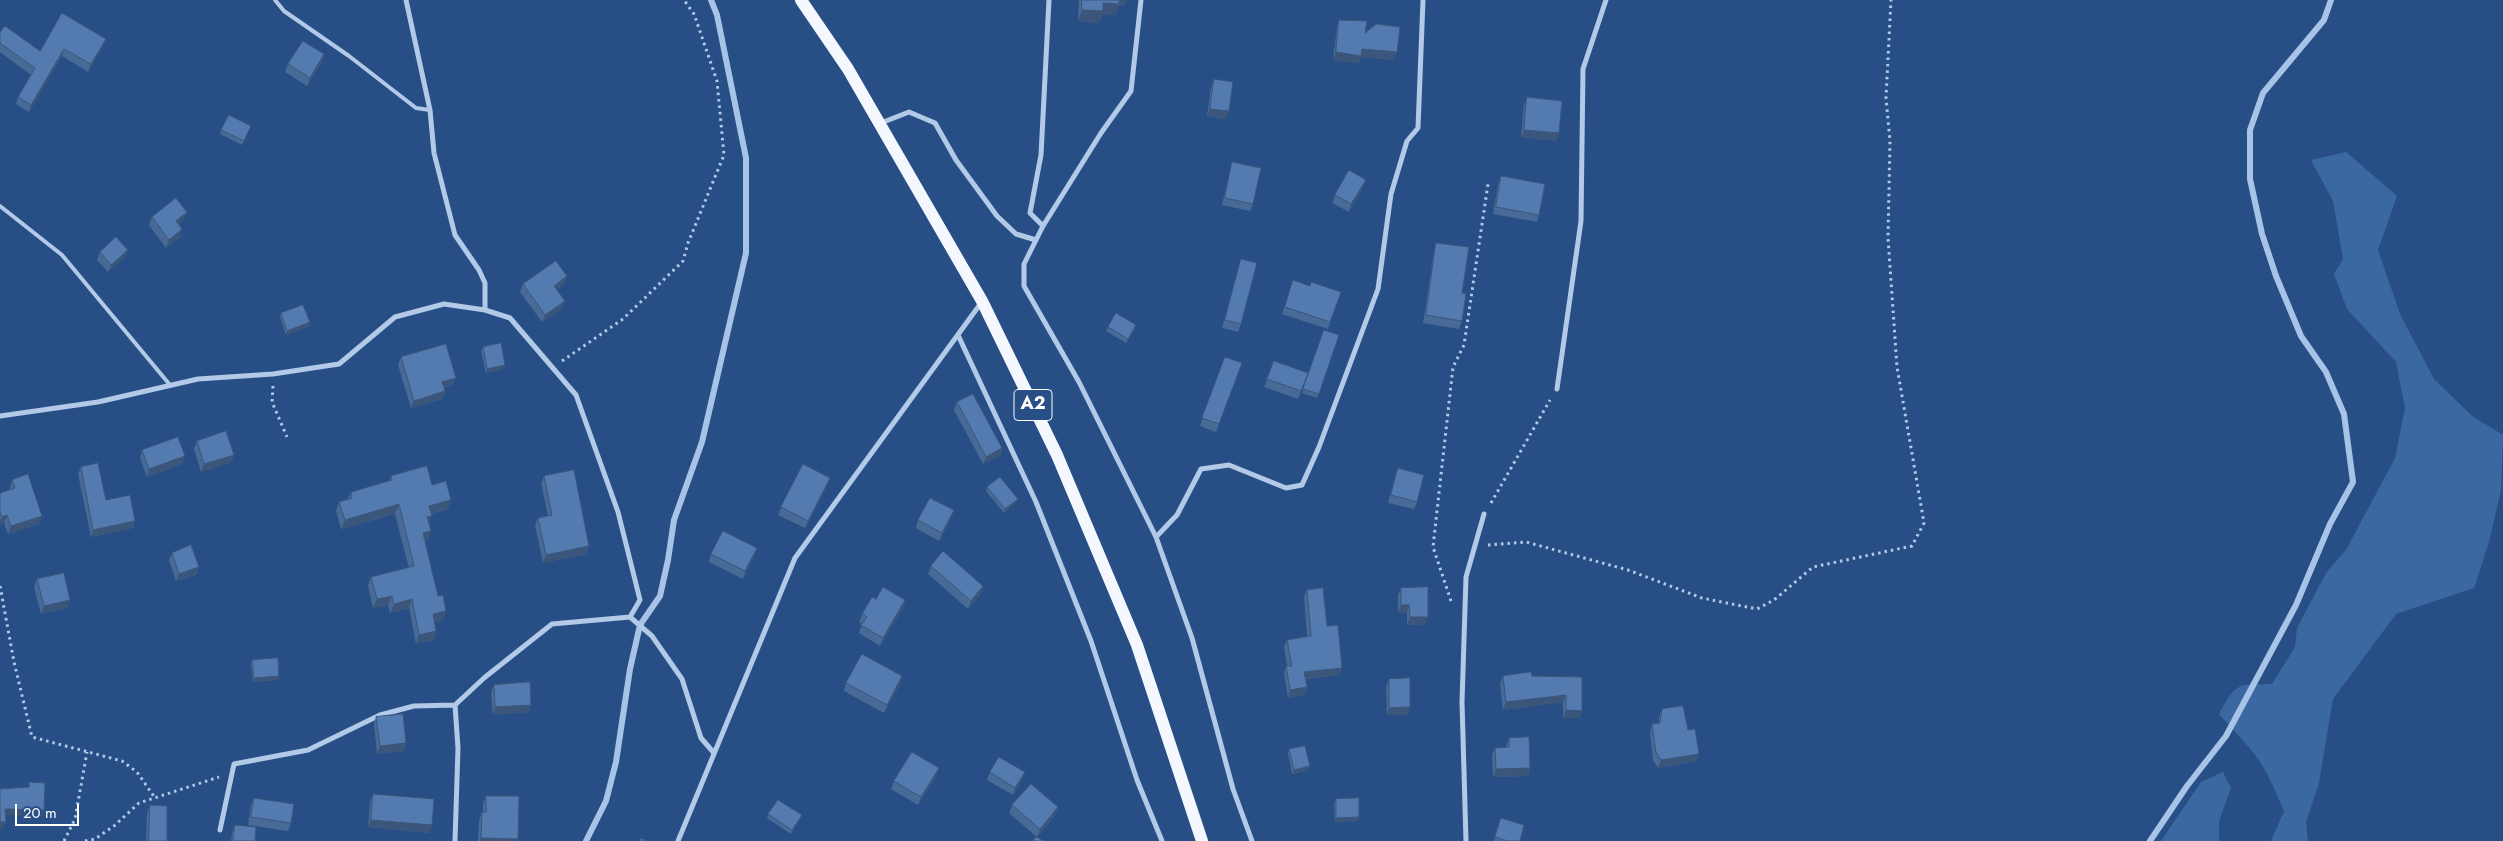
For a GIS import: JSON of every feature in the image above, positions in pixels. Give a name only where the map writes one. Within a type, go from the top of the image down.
[{"type":"main road","name":"A2","points":[[801,0],[848,69],[982,301],[1057,454],[1137,645],[1202,841]]},
{"type":"street","points":[[406,0],[430,110],[434,153],[455,235],[485,283],[485,310]]},
{"type":"street","points":[[1043,226],[1030,213],[1041,156],[1049,0]]},
{"type":"street","points":[[1141,0],[1130,91],[1100,133],[1043,226],[1024,264],[1024,286],[1079,382],[1156,537],[1192,638],[1233,789],[1252,841]]},
{"type":"street","points":[[1156,537],[1177,515],[1201,470],[1229,465],[1286,488],[1302,485],[1319,447],[1378,289],[1392,194],[1407,141],[1418,128],[1423,0]]},
{"type":"street","points":[[1557,389],[1581,221],[1583,69],[1606,0]]},
{"type":"street","points":[[879,124],[909,112],[935,123],[956,160],[997,216],[1016,234],[1036,240]]},
{"type":"street","points":[[678,841],[795,558],[982,301]]},
{"type":"street","points":[[0,416],[98,402],[198,379],[273,374],[339,364],[395,317],[444,304],[485,310],[510,318],[576,395],[618,512],[640,600],[630,617]]},
{"type":"street","points":[[958,335],[1040,511],[1091,641],[1137,780],[1162,841]]},
{"type":"street","points":[[1466,841],[1462,702],[1466,577],[1484,514]]},
{"type":"street","points":[[220,830],[234,764],[308,750],[380,716],[414,706],[455,705],[484,678],[552,624],[630,617],[652,636],[682,679],[701,738],[714,753]]},
{"type":"street","points":[[455,705],[458,748],[455,841]]},
{"type":"lane","points":[[275,0],[284,11],[349,56],[416,108],[430,110]]},
{"type":"lane","points":[[0,206],[62,255],[170,385]]},
{"type":"path","points":[[552,368],[623,319],[683,261],[688,243],[724,155],[717,81],[694,14],[684,0]]},
{"type":"path","points":[[1475,545],[1526,542],[1628,570],[1702,598],[1757,609],[1774,600],[1813,566],[1912,546],[1924,523],[1896,367],[1888,238],[1890,140],[1886,98],[1890,0]]},
{"type":"path","points":[[1452,608],[1432,546],[1452,367],[1464,345],[1488,184]]},
{"type":"path","points":[[273,374],[272,402],[287,437]]},
{"type":"path","points":[[1484,514],[1557,389]]},
{"type":"path","points":[[0,586],[14,662],[32,737],[122,761],[137,772],[155,798]]},
{"type":"path","points":[[64,841],[74,819],[87,752]]},
{"type":"path","points":[[85,841],[95,839],[114,826],[138,803],[197,782],[232,774]]},
{"type":"shaded area","points":[[2346,152],[2397,196],[2378,250],[2400,314],[2434,379],[2472,416],[2503,435],[2501,490],[2489,542],[2474,588],[2396,614],[2333,699],[2319,783],[2306,822],[2308,841],[2271,841],[2284,811],[2262,765],[2219,714],[2234,690],[2239,687],[2251,684],[2272,684],[2295,647],[2297,628],[2326,573],[2346,550],[2395,458],[2405,408],[2396,362],[2347,309],[2334,274],[2343,259],[2333,201],[2311,160]]},
{"type":"shaded area","points":[[2223,772],[2231,788],[2219,821],[2219,841],[2161,841],[2201,782]]},
{"type":"building","points":[[1082,0],[1119,0],[1119,4],[1103,3],[1103,11],[1082,10]]},
{"type":"building","points":[[62,13],[106,39],[91,64],[64,49],[31,105],[18,97],[35,68],[0,43],[0,32],[5,26],[40,51]]},
{"type":"building","points":[[1339,20],[1367,21],[1365,33],[1376,24],[1400,27],[1397,52],[1362,49],[1361,56],[1336,52]]},
{"type":"building","points":[[303,41],[324,54],[310,78],[288,64]]},
{"type":"building","points":[[1214,79],[1233,82],[1229,111],[1210,109]]},
{"type":"building","points":[[1527,97],[1562,101],[1559,133],[1524,130]]},
{"type":"building","points":[[229,115],[251,126],[244,141],[221,130]]},
{"type":"building","points":[[1232,162],[1261,168],[1253,204],[1225,198]]},
{"type":"building","points":[[1349,170],[1366,180],[1351,204],[1335,195]]},
{"type":"building","points":[[1501,176],[1545,184],[1539,215],[1496,207]]},
{"type":"building","points":[[176,198],[187,212],[176,221],[182,229],[169,240],[152,217]]},
{"type":"building","points":[[116,237],[128,250],[111,265],[100,252]]},
{"type":"building","points":[[1436,243],[1469,247],[1462,293],[1466,294],[1462,321],[1426,315]]},
{"type":"building","points":[[1241,259],[1257,263],[1241,324],[1225,320]]},
{"type":"building","points":[[556,261],[567,276],[554,286],[565,301],[545,315],[523,284]]},
{"type":"building","points":[[1293,280],[1310,286],[1311,282],[1341,292],[1330,322],[1285,307]]},
{"type":"building","points":[[303,305],[310,322],[287,331],[281,313]]},
{"type":"building","points":[[1116,313],[1136,325],[1128,339],[1108,327]]},
{"type":"building","points":[[1324,330],[1339,335],[1319,394],[1303,389]]},
{"type":"building","points":[[501,343],[505,365],[487,369],[483,347]]},
{"type":"building","points":[[446,344],[456,378],[442,382],[445,391],[414,401],[401,357]]},
{"type":"building","points":[[1225,357],[1242,363],[1219,424],[1202,418]]},
{"type":"building","points":[[1274,361],[1308,373],[1301,391],[1267,379]]},
{"type":"building","points":[[973,394],[1002,448],[986,457],[957,402]]},
{"type":"building","points":[[226,431],[234,455],[204,464],[197,441]]},
{"type":"building","points":[[178,437],[185,456],[149,469],[142,450]]},
{"type":"building","points":[[98,463],[106,500],[130,495],[135,521],[93,530],[81,467]]},
{"type":"building","points":[[803,464],[830,478],[808,521],[781,507]]},
{"type":"building","points":[[427,466],[432,485],[446,481],[451,500],[429,506],[432,516],[427,517],[431,531],[423,533],[438,596],[443,595],[446,611],[433,614],[436,631],[419,635],[412,599],[394,604],[392,596],[377,599],[371,577],[414,566],[399,504],[345,520],[339,502],[352,498],[351,492],[392,480],[391,476]]},
{"type":"building","points":[[1398,468],[1424,475],[1417,502],[1391,495]]},
{"type":"building","points":[[574,470],[589,546],[546,555],[538,518],[552,515],[544,476]]},
{"type":"building","points":[[28,474],[42,516],[11,526],[7,515],[2,517],[0,512],[0,493],[15,488],[12,480]]},
{"type":"building","points":[[1000,477],[1018,499],[1005,509],[987,487]]},
{"type":"building","points":[[930,498],[954,510],[942,533],[918,520]]},
{"type":"building","points":[[723,531],[757,548],[745,571],[711,554]]},
{"type":"building","points":[[191,545],[199,567],[179,574],[172,553]]},
{"type":"building","points":[[943,551],[983,586],[971,601],[931,566]]},
{"type":"building","points":[[64,573],[70,600],[44,606],[37,579]]},
{"type":"building","points":[[883,587],[905,600],[883,638],[861,625],[867,617],[862,614],[872,597],[876,599]]},
{"type":"building","points":[[1428,587],[1428,617],[1410,617],[1409,605],[1401,605],[1401,588]]},
{"type":"building","points":[[1323,588],[1327,626],[1338,625],[1342,668],[1304,672],[1307,687],[1290,690],[1286,666],[1292,666],[1287,640],[1311,636],[1307,590]]},
{"type":"building","points":[[862,654],[902,676],[887,705],[846,683]]},
{"type":"building","points":[[278,658],[279,676],[254,678],[252,660]]},
{"type":"building","points":[[1531,672],[1532,676],[1582,677],[1582,711],[1566,710],[1566,695],[1506,702],[1503,676]]},
{"type":"building","points":[[1410,678],[1410,707],[1389,708],[1389,679]]},
{"type":"building","points":[[530,682],[531,705],[495,707],[494,685]]},
{"type":"building","points":[[1683,706],[1688,730],[1695,729],[1699,754],[1661,760],[1656,752],[1652,724],[1660,723],[1662,709]]},
{"type":"building","points":[[403,714],[406,743],[380,746],[376,717]]},
{"type":"building","points":[[1529,737],[1530,768],[1496,769],[1495,748],[1509,747],[1509,738]]},
{"type":"building","points":[[1305,746],[1310,766],[1294,770],[1289,749]]},
{"type":"building","points":[[912,752],[939,768],[921,797],[894,781]]},
{"type":"building","points":[[999,757],[1025,772],[1015,788],[990,772]]},
{"type":"building","points":[[29,782],[45,783],[44,810],[5,809],[6,822],[0,822],[0,789],[29,787]]},
{"type":"building","points":[[1031,784],[1058,807],[1040,829],[1012,805]]},
{"type":"building","points":[[373,794],[434,799],[432,825],[371,820]]},
{"type":"building","points":[[486,796],[519,796],[518,839],[481,838],[482,812],[486,812]]},
{"type":"building","points":[[254,798],[294,804],[291,823],[251,817]]},
{"type":"building","points":[[1359,798],[1359,817],[1336,818],[1336,799]]},
{"type":"building","points":[[778,800],[802,815],[792,830],[768,814]]},
{"type":"building","points":[[150,805],[167,806],[167,841],[149,841]]},
{"type":"building","points":[[1501,818],[1524,825],[1520,841],[1508,841],[1495,837]]},
{"type":"building","points":[[235,825],[256,827],[255,841],[233,841]]},
{"type":"building","points":[[1036,837],[1044,841],[1033,841]]},
{"type":"waterway","points":[[586,841],[606,801],[616,762],[630,669],[640,625],[660,596],[674,520],[702,442],[746,253],[746,158],[717,15],[711,0]]},
{"type":"waterway","points":[[2150,841],[2187,786],[2226,736],[2296,605],[2330,524],[2353,482],[2344,414],[2326,372],[2301,336],[2276,276],[2262,234],[2250,179],[2250,130],[2263,93],[2324,20],[2331,0]]}]
